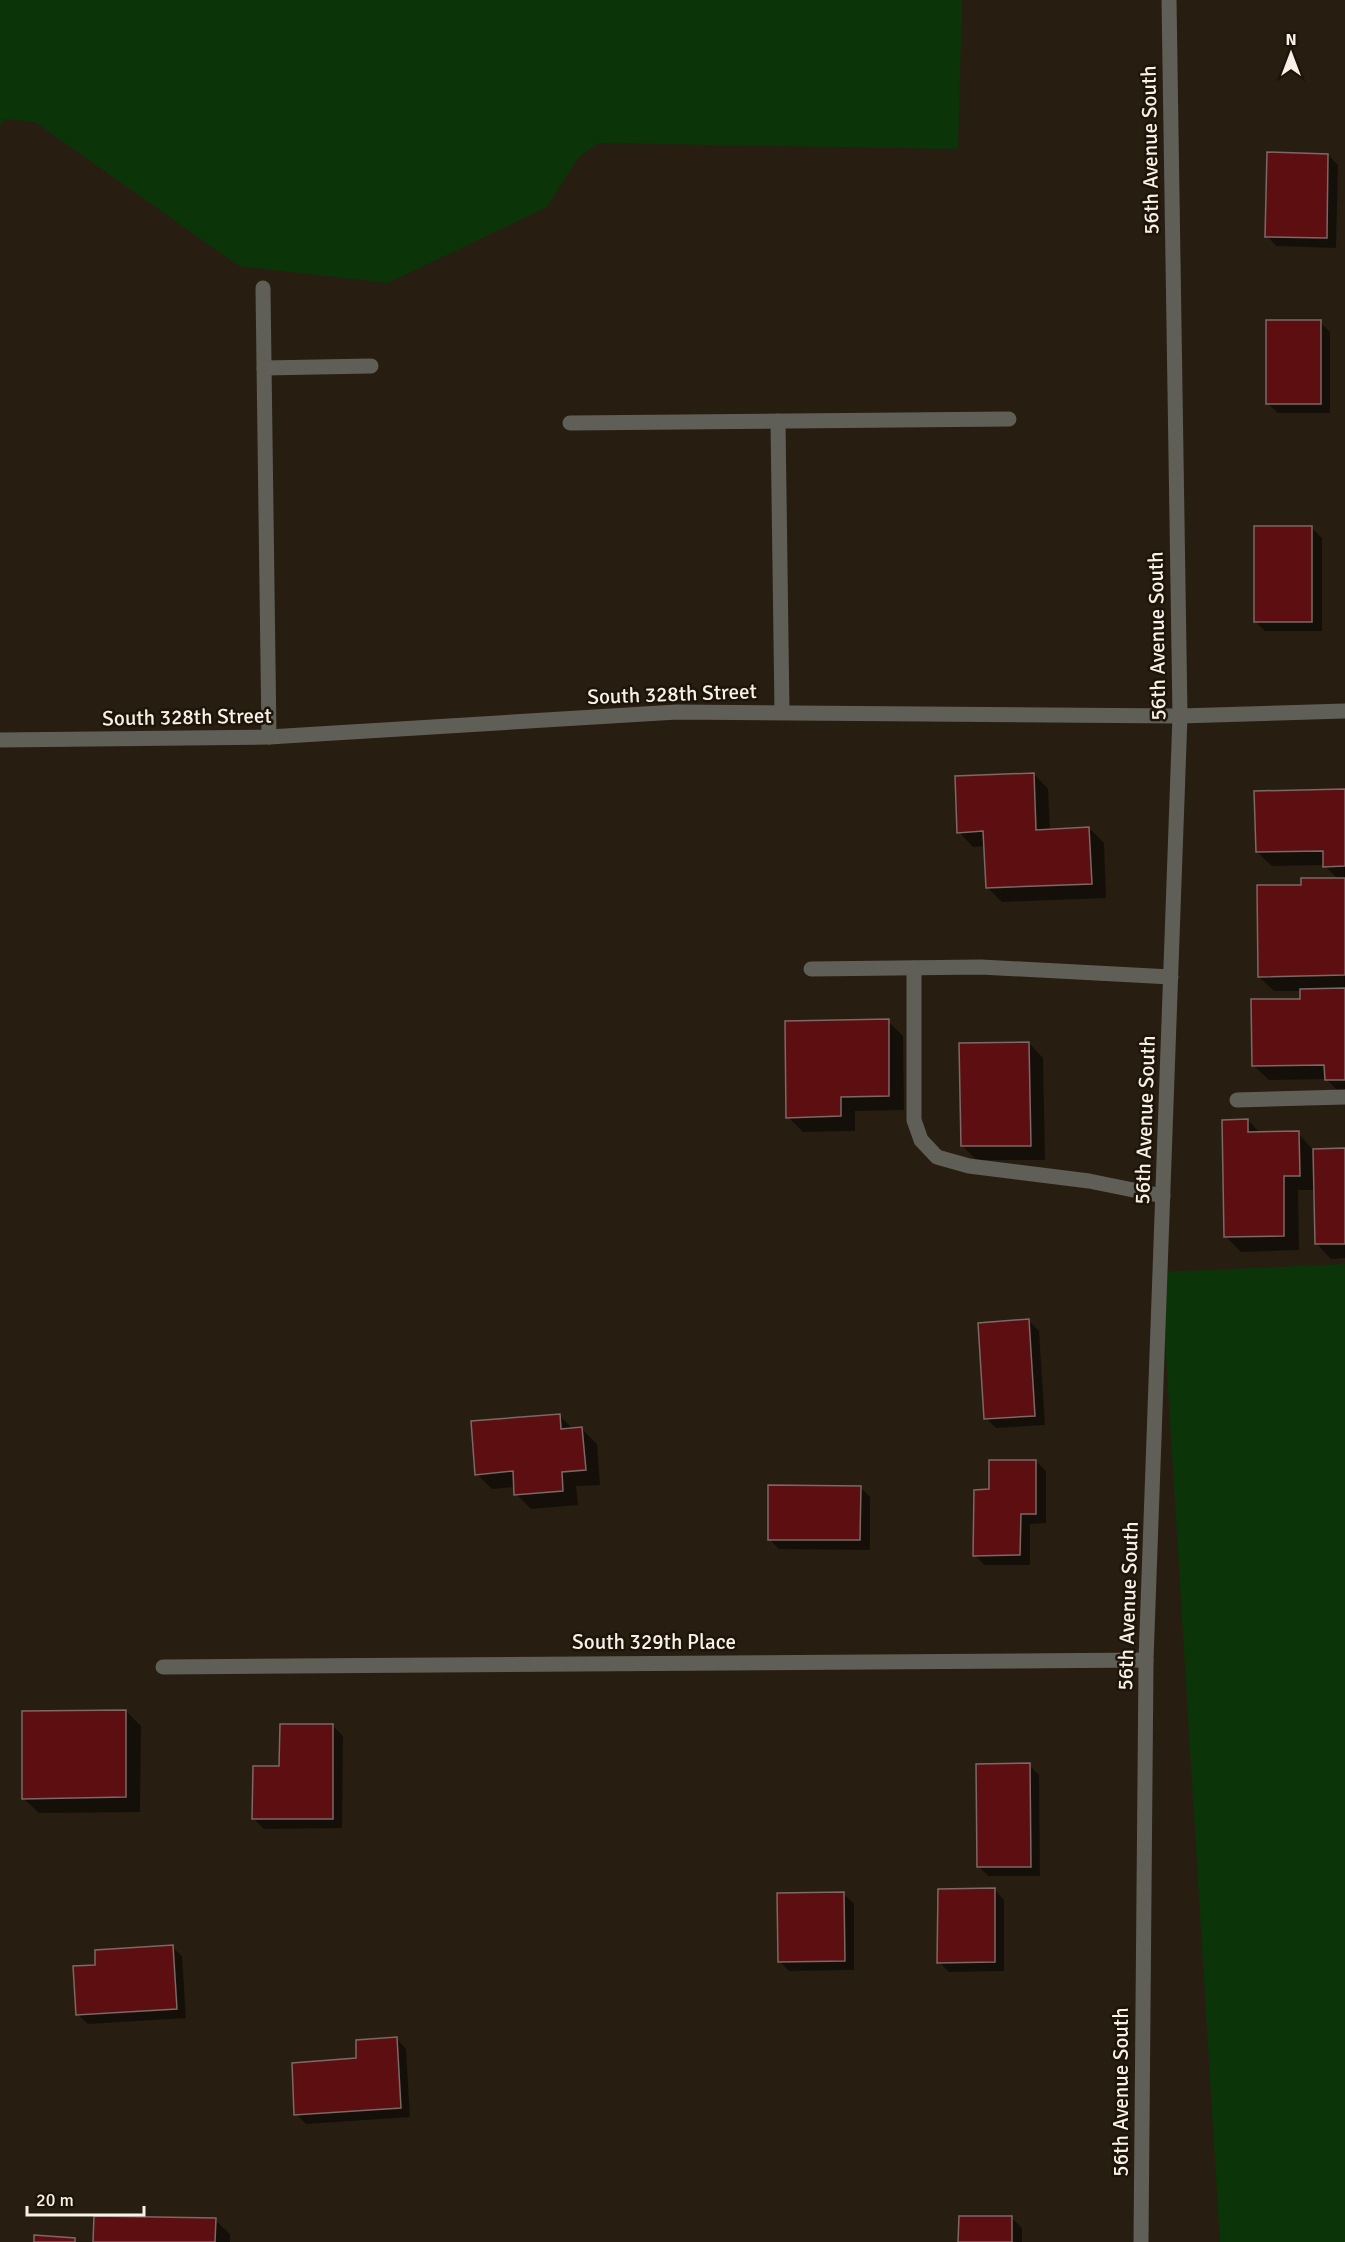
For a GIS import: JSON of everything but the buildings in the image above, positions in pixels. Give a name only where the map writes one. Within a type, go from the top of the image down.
[{"type":"street","name":"56th Avenue South","points":[[1141,2242],[1146,1660],[1180,716],[1168,0]]},
{"type":"street","points":[[263,288],[269,737]]},
{"type":"street","points":[[264,368],[370,366]]},
{"type":"street","points":[[570,423],[1009,419]]},
{"type":"street","points":[[778,421],[782,712]]},
{"type":"street","name":"South 328th Street","points":[[0,740],[269,737],[677,712],[1180,716],[1345,711]]},
{"type":"street","points":[[811,969],[981,967],[1171,976]]},
{"type":"street","points":[[914,968],[914,1120],[921,1140],[937,1157],[969,1166],[1089,1181],[1163,1196]]},
{"type":"street","points":[[1237,1100],[1345,1097]]},
{"type":"street","name":"South 329th Place","points":[[163,1667],[1146,1660]]},
{"type":"green space","points":[[0,0],[962,0],[958,149],[598,143],[578,158],[547,207],[388,283],[239,266],[35,122],[4,119],[0,126]]},
{"type":"green space","points":[[1345,1264],[1345,2242],[1220,2242],[1161,1272]]}]
